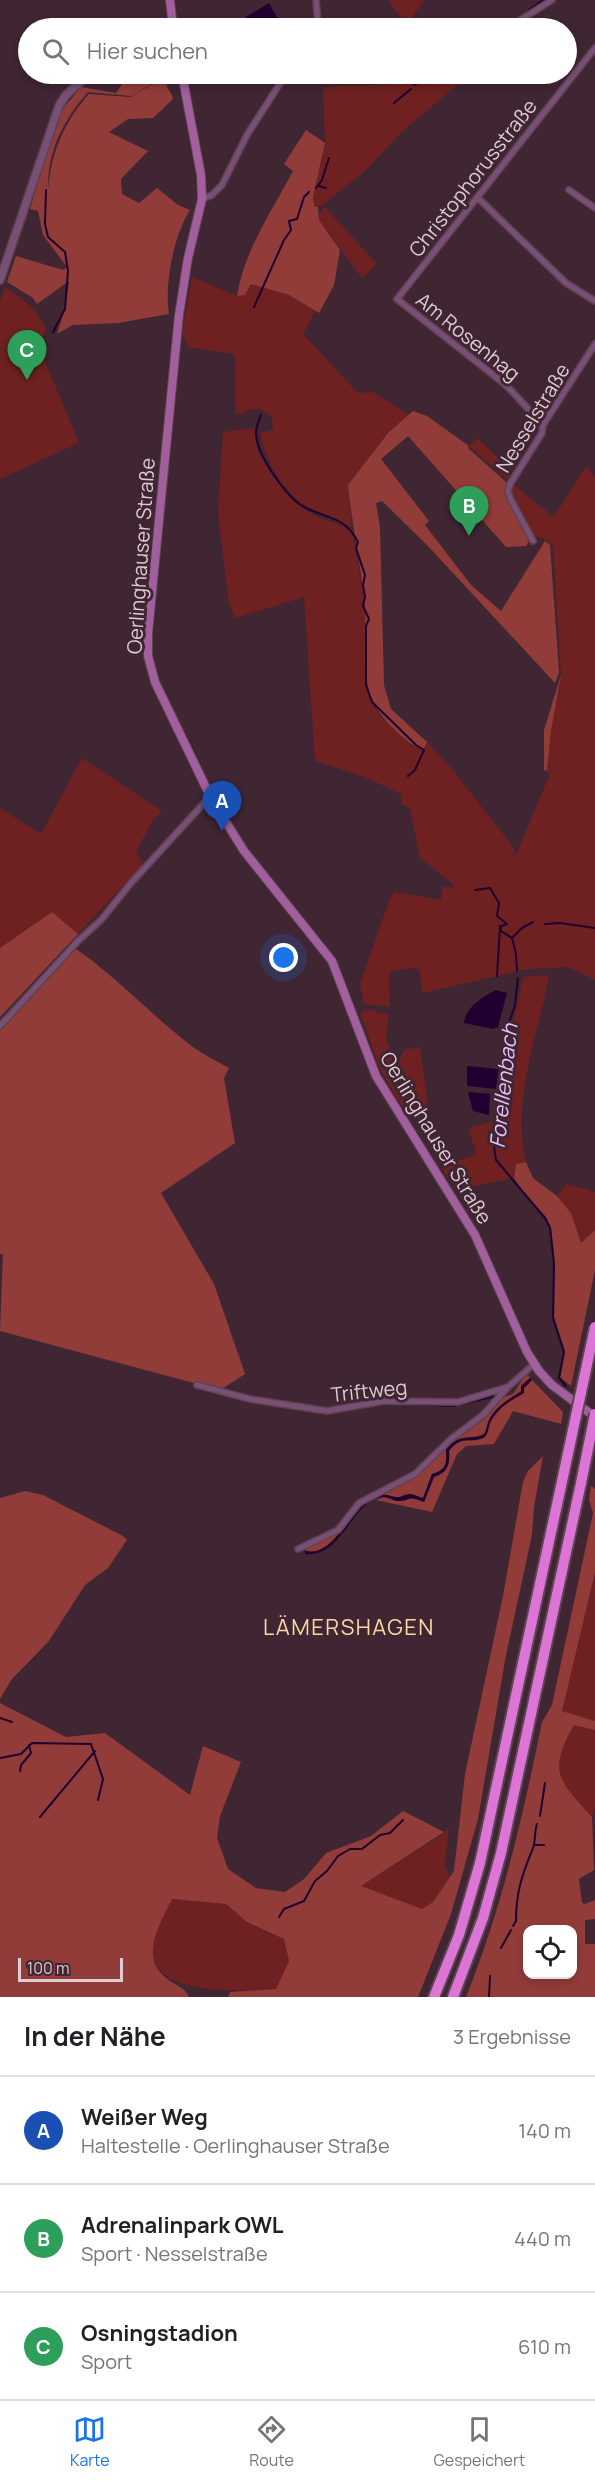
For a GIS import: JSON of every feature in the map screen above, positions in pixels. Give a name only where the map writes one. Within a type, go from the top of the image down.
[{"type":"highway","points":[[434,1997],[459,1935],[480,1863],[595,1326]]},
{"type":"highway","points":[[453,1997],[483,1918],[501,1853],[595,1415]]},
{"type":"main road","points":[[170,0],[171,18]]},
{"type":"main road","name":"Oerlinghauser Straße","points":[[184,84],[201,175],[202,199],[180,305],[147,645],[154,682],[211,798],[244,851],[332,961],[376,1076],[475,1235],[534,1364],[552,1385],[595,1415]]},
{"type":"street","points":[[316,0],[317,18]]},
{"type":"street","points":[[524,18],[552,0]]},
{"type":"street","name":"Christophorusstraße","points":[[577,71],[595,48]]},
{"type":"street","points":[[0,280],[59,106],[66,95],[78,84]]},
{"type":"street","points":[[202,199],[213,195],[222,185],[248,135],[280,84]]},
{"type":"street","name":"Christophorusstraße","points":[[397,299],[566,84]]},
{"type":"street","points":[[569,190],[595,208]]},
{"type":"street","points":[[477,197],[566,283],[595,301]]},
{"type":"street","name":"Am Rosenhag","points":[[397,299],[506,385],[543,425]]},
{"type":"street","name":"Nesselstraße","points":[[533,541],[508,491],[510,484],[542,433],[543,425],[595,344]]},
{"type":"street","points":[[0,1026],[79,940],[101,920],[131,883],[211,798]]},
{"type":"street","name":"Triftweg","points":[[298,1549],[338,1530],[359,1503],[400,1484],[415,1474],[452,1439],[483,1415],[508,1387],[534,1364]]},
{"type":"street","name":"Triftweg","points":[[197,1385],[250,1399],[327,1411],[384,1401],[458,1402],[508,1387]]},
{"type":"shaded area","points":[[388,0],[425,0],[411,18],[402,18]]},
{"type":"shaded area","points":[[269,3],[277,18],[247,18]]},
{"type":"shaded area","points":[[122,84],[151,84],[131,96],[88,92],[71,114],[58,137],[50,163],[48,190],[52,163],[60,139],[72,116],[89,94],[130,97],[153,84],[166,84],[173,97],[172,100],[153,118],[128,119],[109,132],[148,151],[121,179],[122,194],[139,203],[157,188],[178,205],[190,210],[179,233],[172,260],[168,289],[169,314],[118,323],[73,325],[57,334],[65,308],[69,281],[37,304],[33,298],[7,282],[16,256],[63,270],[67,267],[43,235],[38,211],[30,209],[62,110],[81,87],[116,93]]},
{"type":"shaded area","points":[[458,84],[403,131],[364,172],[321,206],[314,206],[313,197],[325,145],[323,88]]},
{"type":"shaded area","points":[[306,130],[325,143],[313,197],[314,206],[318,207],[319,220],[340,250],[334,285],[319,313],[289,295],[251,284],[245,295],[237,296],[252,247],[293,171],[284,164]]},
{"type":"shaded area","points":[[325,207],[377,264],[362,278],[319,220],[318,216]]},
{"type":"shaded area","points":[[192,277],[237,296],[245,295],[251,283],[289,295],[315,311],[303,334],[358,393],[373,392],[410,415],[388,433],[348,485],[352,527],[313,510],[299,501],[276,475],[266,454],[260,433],[273,430],[272,417],[257,409],[242,414],[235,413],[235,354],[188,347],[182,333]]},
{"type":"shaded area","points":[[5,287],[38,315],[46,329],[43,338],[44,359],[79,443],[0,479],[0,301]]},
{"type":"shaded area","points":[[413,411],[427,416],[469,446],[468,448],[506,482],[506,498],[529,541],[526,546],[506,547],[408,436],[381,459],[429,521],[425,525],[471,585],[501,611],[545,541],[550,545],[559,672],[555,683],[427,545],[382,501],[376,503],[380,527],[384,685],[391,709],[427,742],[423,750],[404,738],[381,714],[372,699],[367,683],[364,599],[348,485],[388,433]]},
{"type":"shaded area","points":[[254,428],[257,449],[266,466],[291,499],[317,517],[352,529],[365,604],[366,682],[375,708],[381,717],[411,745],[423,750],[427,742],[452,769],[515,849],[512,855],[516,855],[550,774],[547,771],[551,731],[561,675],[553,546],[543,538],[533,536],[511,491],[514,485],[554,517],[586,466],[595,477],[595,980],[568,967],[528,969],[423,993],[419,970],[414,968],[389,972],[390,1007],[364,1004],[360,984],[390,898],[395,892],[441,900],[443,886],[453,888],[453,884],[420,858],[410,808],[402,804],[401,794],[365,777],[315,761],[304,597],[235,618],[229,603],[218,513],[223,432]]},
{"type":"shaded area","points":[[477,438],[513,472],[508,480],[469,446]]},
{"type":"shaded area","points":[[561,675],[551,731],[547,771],[544,770],[544,730]]},
{"type":"shaded area","points":[[82,758],[162,811],[154,819],[136,851],[143,865],[78,934],[52,912],[0,948],[0,808],[41,834]]},
{"type":"shaded area","points":[[52,912],[78,934],[0,1017],[0,948]]},
{"type":"shaded area","points":[[76,949],[193,1047],[229,1068],[224,1078],[235,1143],[161,1193],[214,1284],[245,1374],[220,1390],[0,1331],[3,1254],[0,1254],[0,1031]]},
{"type":"shaded area","points":[[549,975],[524,1092],[522,1139],[526,1162],[516,1164],[514,1178],[458,1192],[441,1167],[476,1154],[469,1128],[499,1120],[505,1061],[523,977]]},
{"type":"shaded area","points":[[496,990],[507,993],[498,1027],[493,1029],[464,1023],[467,1012]]},
{"type":"shaded area","points":[[369,1010],[389,1015],[386,1039],[395,1063],[399,1062],[404,1050],[420,1047],[428,1106],[408,1117],[379,1067],[361,1014]]},
{"type":"shaded area","points":[[467,1066],[499,1069],[496,1089],[467,1086]]},
{"type":"shaded area","points":[[468,1092],[490,1094],[489,1115],[473,1111]]},
{"type":"shaded area","points":[[526,1162],[533,1178],[557,1196],[571,1213],[581,1243],[595,1230],[595,1270],[571,1386],[560,1377],[565,1351],[554,1317],[555,1263],[551,1227],[546,1217],[523,1192],[514,1178],[516,1164]]},
{"type":"shaded area","points":[[566,1184],[595,1192],[595,1230],[581,1243],[571,1213],[557,1196]]},
{"type":"shaded area","points":[[528,1374],[530,1378],[521,1386],[521,1391],[494,1413],[485,1433],[456,1440],[446,1449],[445,1465],[432,1474],[423,1499],[410,1494],[381,1497],[359,1508],[365,1502],[412,1479],[503,1397],[513,1394]]},
{"type":"shaded area","points":[[530,1378],[532,1380],[524,1388],[524,1393],[505,1405],[494,1416],[485,1437],[462,1441],[449,1451],[447,1467],[434,1477],[424,1502],[412,1499],[396,1501],[384,1497],[373,1500],[329,1547],[318,1553],[305,1554],[305,1551],[316,1551],[326,1546],[371,1499],[382,1495],[398,1497],[410,1494],[423,1498],[432,1474],[441,1470],[445,1465],[446,1449],[457,1440],[484,1434],[495,1411],[521,1392],[521,1386]]},
{"type":"shaded area","points":[[532,1380],[563,1412],[561,1424],[513,1411],[494,1444],[466,1446],[457,1454],[432,1512],[376,1500],[384,1497],[398,1501],[410,1497],[424,1502],[434,1476],[447,1467],[449,1451],[462,1441],[485,1437],[491,1421],[498,1412],[523,1393],[524,1388]]},
{"type":"shaded area","points":[[543,1456],[534,1507],[532,1535],[506,1655],[478,1819],[451,1914],[418,1997],[228,1997],[230,1992],[276,1989],[289,1961],[284,1939],[247,1922],[226,1904],[172,1899],[158,1928],[153,1949],[154,1959],[157,1969],[189,1997],[0,1997],[0,1703],[66,1737],[105,1733],[190,1795],[203,1746],[241,1762],[220,1816],[217,1838],[228,1869],[256,1888],[285,1892],[304,1879],[326,1853],[371,1836],[403,1811],[444,1832],[361,1886],[422,1909],[433,1902],[454,1871],[465,1774],[503,1596],[523,1482],[528,1471]]},
{"type":"shaded area","points":[[591,1486],[595,1489],[595,1572],[562,1711],[595,1721],[595,1730],[574,1725],[561,1754],[559,1765],[560,1775],[571,1794],[592,1817],[594,1870],[579,1879],[582,1903],[595,1900],[595,1919],[585,1920],[585,1944],[595,1944],[595,1997],[466,1997],[501,1896],[542,1722],[552,1705],[593,1513],[589,1500]]},
{"type":"shaded area","points":[[25,1491],[43,1495],[127,1540],[108,1568],[85,1585],[49,1641],[12,1679],[0,1699],[0,1498]]},
{"type":"shaded area","points":[[359,1508],[330,1543],[313,1552],[304,1549],[338,1532]]},
{"type":"shaded area","points":[[595,1572],[595,1721],[561,1711]]},
{"type":"shaded area","points":[[574,1724],[595,1730],[595,1808],[592,1817],[571,1794],[560,1775],[561,1754]]},
{"type":"shaded area","points":[[449,1827],[445,1865],[450,1877],[433,1902],[422,1909],[361,1886],[440,1836]]},
{"type":"shaded area","points":[[171,1899],[226,1904],[247,1922],[284,1939],[289,1961],[276,1989],[202,1988],[183,1984],[167,1977],[157,1966],[152,1945],[158,1924]]},
{"type":"waterway","name":"Forellenbach","points":[[529,10],[543,0]]},
{"type":"waterway","name":"Forellenbach","points":[[394,103],[411,89]]},
{"type":"waterway","name":"Forellenbach","points":[[316,188],[322,180],[329,158]]},
{"type":"waterway","points":[[319,186],[326,188]]},
{"type":"waterway","points":[[46,190],[45,224],[48,237],[65,252],[68,271],[65,309],[53,332]]},
{"type":"waterway","name":"Forellenbach","points":[[254,307],[284,240],[291,230],[289,221],[297,219],[304,197],[309,192]]},
{"type":"waterway","name":"Forellenbach","points":[[261,415],[256,431],[257,442],[267,464],[282,486],[306,508],[342,523],[358,542],[356,548],[365,575],[363,606],[369,619],[366,626],[366,685],[372,702],[424,750],[415,770],[408,776]]},
{"type":"waterway","name":"Forellenbach","points":[[475,890],[490,888],[499,903],[497,916],[507,924],[501,926],[501,931],[512,938],[517,971]]},
{"type":"waterway","points":[[512,938],[522,928],[533,922]]},
{"type":"waterway","points":[[545,924],[560,923],[595,928]]},
{"type":"waterway","points":[[497,976],[500,926]]},
{"type":"waterway","name":"Forellenbach","points":[[518,978],[515,1005],[508,1026],[502,1063],[504,1075],[494,1125],[497,1133],[494,1147],[496,1160],[545,1218],[550,1228],[554,1264],[553,1318],[564,1352],[559,1378],[566,1386]]},
{"type":"waterway","points":[[406,1404],[453,1406],[496,1396]]},
{"type":"waterway","points":[[376,1405],[394,1404]]},
{"type":"waterway","points":[[0,1718],[12,1722]]},
{"type":"waterway","points":[[0,1758],[21,1754],[32,1743],[91,1744],[103,1779],[98,1800]]},
{"type":"waterway","points":[[20,1771],[21,1765],[31,1753],[29,1745]]},
{"type":"waterway","points":[[40,1817],[95,1751]]},
{"type":"waterway","points":[[540,1816],[545,1783]]},
{"type":"waterway","points":[[279,1917],[284,1909],[304,1901],[315,1881],[327,1871],[338,1856],[350,1849],[362,1849],[380,1835],[390,1833],[403,1820]]},
{"type":"waterway","points":[[513,1926],[516,1921],[520,1884],[534,1845],[537,1824]]},
{"type":"waterway","points":[[535,1845],[544,1845]]},
{"type":"waterway","points":[[501,1948],[511,1930]]},
{"type":"waterway","points":[[489,1997],[490,1976]]},
{"type":"place","name":"Osningstadion","points":[[27,380]]},
{"type":"place","name":"Adrenalinpark OWL","points":[[469,536]]},
{"type":"place","name":"Weißer Weg","points":[[222,831]]},
{"type":"district","name":"LÄMERSHAGEN","points":[[349,1627]]}]
